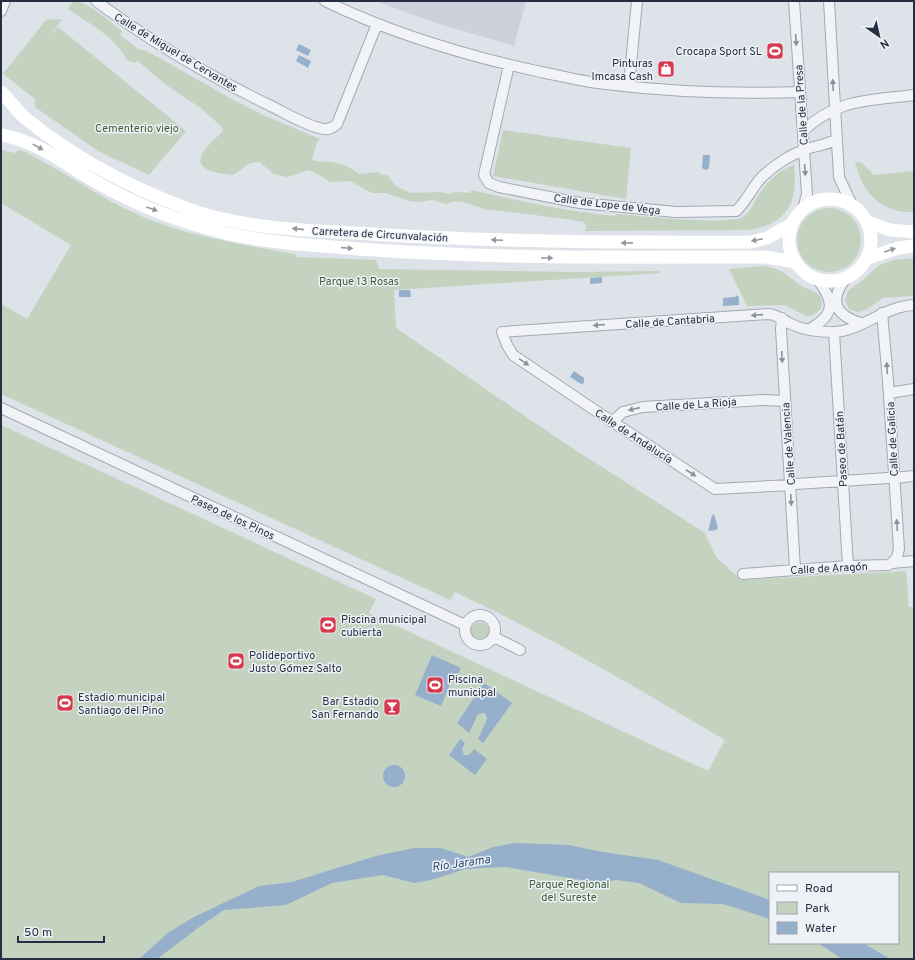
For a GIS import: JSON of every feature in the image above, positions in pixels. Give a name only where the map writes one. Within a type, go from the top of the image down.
[{"type":"main road","name":"Carretera de Circunvalación","points":[[1,92],[24,117],[63,146],[100,168],[184,208],[220,218],[308,230],[400,236],[614,243],[751,242],[767,238],[792,224]]},
{"type":"main road","name":"Carretera de Circunvalación","points":[[1,135],[30,142],[96,181],[144,206],[205,228],[256,239],[396,251],[543,258],[766,257],[795,262]]},
{"type":"main road","points":[[827,199],[840,200],[852,205],[861,212],[868,222],[872,246],[868,258],[862,267],[846,278],[832,281],[818,280],[805,273],[795,262],[789,243],[792,224],[803,209],[814,202],[827,199]]},
{"type":"main road","points":[[868,222],[890,230],[914,232]]},
{"type":"main road","points":[[868,258],[898,248],[914,246]]},
{"type":"street","points":[[1,11],[5,1]]},
{"type":"street","name":"Calle de Miguel de Cervantes","points":[[96,1],[124,22],[217,80],[289,115],[324,129],[331,129],[337,124],[377,24]]},
{"type":"street","points":[[325,1],[377,24],[447,48],[509,65],[582,80],[629,86],[717,93],[800,92]]},
{"type":"street","points":[[629,86],[638,1]]},
{"type":"street","name":"Calle de la Presa","points":[[794,1],[807,194],[803,209]]},
{"type":"street","points":[[829,1],[839,177],[852,205]]},
{"type":"street","name":"Calle de Lope de Vega","points":[[509,65],[484,176],[489,183],[499,187],[580,203],[676,212],[736,211],[744,204],[756,182],[764,175],[804,150]]},
{"type":"street","points":[[802,131],[835,110],[859,101],[914,95]]},
{"type":"street","points":[[804,150],[821,146],[836,140]]},
{"type":"street","points":[[846,278],[839,288],[836,296],[836,304],[839,312],[845,317],[861,323]]},
{"type":"street","points":[[810,329],[819,324],[830,310],[831,301],[818,280]]},
{"type":"street","points":[[834,332],[846,330],[895,307],[914,304]]},
{"type":"street","name":"Calle de Galicia","points":[[882,313],[889,393],[891,478],[899,549],[897,557],[892,562]]},
{"type":"street","name":"Calle de Cantabria","points":[[502,332],[769,314],[782,318],[791,324],[810,329],[834,332]]},
{"type":"street","name":"Calle de Valencia","points":[[782,318],[781,329],[785,401],[793,484],[795,569]]},
{"type":"street","name":"Calle de Andalucía","points":[[502,332],[513,355],[612,422],[716,489],[914,476]]},
{"type":"street","name":"Paseo de Batán","points":[[834,332],[848,566]]},
{"type":"street","points":[[889,393],[914,390]]},
{"type":"street","name":"Calle de La Rioja","points":[[612,422],[623,412],[643,407],[764,400],[785,401]]},
{"type":"street","name":"Paseo de los Pinos","points":[[1,408],[465,625]]},
{"type":"street","name":"Calle de Aragón","points":[[743,574],[795,569],[888,565],[892,562],[914,561]]},
{"type":"street","points":[[478,615],[488,617],[495,626],[494,637],[487,644],[476,645],[468,640],[465,635],[465,625],[468,620],[478,615]]},
{"type":"street","points":[[494,637],[520,650]]},
{"type":"shaded area","points":[[376,1],[526,1],[514,46],[436,23]]},
{"type":"green space","points":[[73,1],[85,4],[99,13],[122,31],[120,35],[138,49],[147,51],[263,115],[320,139],[317,142],[312,159],[314,161],[332,162],[347,166],[360,174],[377,172],[382,175],[386,174],[397,187],[411,193],[440,192],[449,194],[456,192],[469,193],[472,190],[543,205],[615,216],[616,214],[683,220],[736,219],[744,216],[750,210],[767,183],[777,174],[794,165],[795,178],[792,199],[788,208],[774,222],[751,230],[585,231],[587,226],[584,222],[485,209],[458,201],[446,204],[432,200],[417,202],[409,201],[386,193],[372,193],[350,181],[330,182],[308,170],[288,177],[281,176],[274,174],[259,162],[250,163],[233,175],[219,173],[206,169],[200,161],[207,147],[223,131],[222,127],[202,109],[166,85],[138,61],[134,63],[127,60],[116,44],[68,9]]},
{"type":"green space","name":"Cementerio viejo","points":[[62,19],[50,37],[58,27],[186,131],[149,175],[98,151],[35,107],[35,99],[3,74],[46,20]]},
{"type":"green space","points":[[503,130],[631,148],[626,199],[493,176]]},
{"type":"green space","points":[[1,150],[15,153],[18,150],[25,152],[105,198],[156,222],[190,233],[242,245],[295,254],[297,257],[376,260],[379,269],[576,272],[658,271],[661,273],[394,290],[396,328],[566,444],[705,533],[716,557],[741,580],[906,571],[909,607],[914,607],[914,959],[1,959],[1,425],[376,599],[369,613],[708,771],[725,740],[558,644],[455,592],[450,600],[1,394],[1,304],[27,319],[71,245],[1,203]]},
{"type":"green space","points":[[855,162],[862,163],[874,175],[914,171],[914,212],[902,212],[892,209],[875,199],[868,192],[863,183]]},
{"type":"green space","points":[[829,208],[847,214],[855,222],[861,240],[855,258],[847,266],[829,272],[811,266],[803,258],[797,240],[803,222],[811,214]]},
{"type":"green space","points":[[914,258],[914,296],[883,298],[866,310],[858,312],[849,309],[845,300],[848,291],[863,280],[879,265],[894,260]]},
{"type":"green space","points":[[762,266],[779,270],[800,285],[817,293],[820,296],[822,304],[820,310],[811,316],[806,316],[785,305],[747,306],[729,269]]},
{"type":"green space","points":[[480,622],[486,625],[489,631],[486,637],[480,640],[474,637],[471,631],[474,625]]},
{"type":"water","points":[[299,44],[311,50],[308,56],[296,50]]},
{"type":"water","points":[[299,55],[311,61],[308,68],[296,61]]},
{"type":"water","points":[[703,155],[710,155],[709,168],[706,170],[702,168]]},
{"type":"water","points":[[602,277],[602,283],[590,284],[590,278]]},
{"type":"water","points":[[399,290],[410,290],[411,297],[399,297]]},
{"type":"water","points":[[736,295],[739,297],[739,305],[723,306],[723,298],[735,297]]},
{"type":"water","points":[[574,371],[584,378],[584,383],[581,384],[570,377]]},
{"type":"water","points":[[714,514],[718,528],[716,530],[708,531],[712,516]]},
{"type":"water","name":"Piscina municipal","points":[[432,655],[461,668],[458,674],[455,673],[441,706],[415,695]]},
{"type":"water","points":[[484,683],[512,703],[483,743],[478,739],[487,719],[485,713],[478,714],[469,733],[457,723]]},
{"type":"water","points":[[460,739],[465,743],[462,749],[464,755],[469,755],[474,749],[487,759],[475,775],[449,755]]},
{"type":"water","points":[[394,765],[402,768],[405,776],[402,784],[394,787],[386,784],[383,776],[386,768]]},
{"type":"water","name":"Río Jarama","points":[[515,843],[569,845],[603,852],[658,860],[769,900],[769,919],[723,904],[681,903],[639,883],[616,880],[598,883],[506,867],[465,869],[431,880],[414,883],[383,875],[332,883],[286,905],[224,910],[157,959],[139,959],[169,932],[194,917],[259,886],[292,882],[376,856],[414,848],[441,848],[468,857],[493,847]]},
{"type":"water","points":[[820,944],[865,944],[890,959],[842,959]]},
{"type":"place","name":"Crocapa Sport SL","points":[[775,51]]},
{"type":"place","name":"Pinturas Imcasa Cash","points":[[666,69]]},
{"type":"place","name":"Piscina municipal cubierta","points":[[328,625]]},
{"type":"place","name":"Polideportivo Justo Gómez Salto","points":[[236,661]]},
{"type":"place","name":"Piscina municipal","points":[[435,685]]},
{"type":"place","name":"Estadio municipal Santiago del Pino","points":[[65,703]]},
{"type":"place","name":"Bar Estadio San Fernando","points":[[392,707]]},
{"type":"park label","name":"Parque 13 Rosas","points":[[359,281]]},
{"type":"park label","name":"Parque Regional del Sureste","points":[[569,890]]}]
